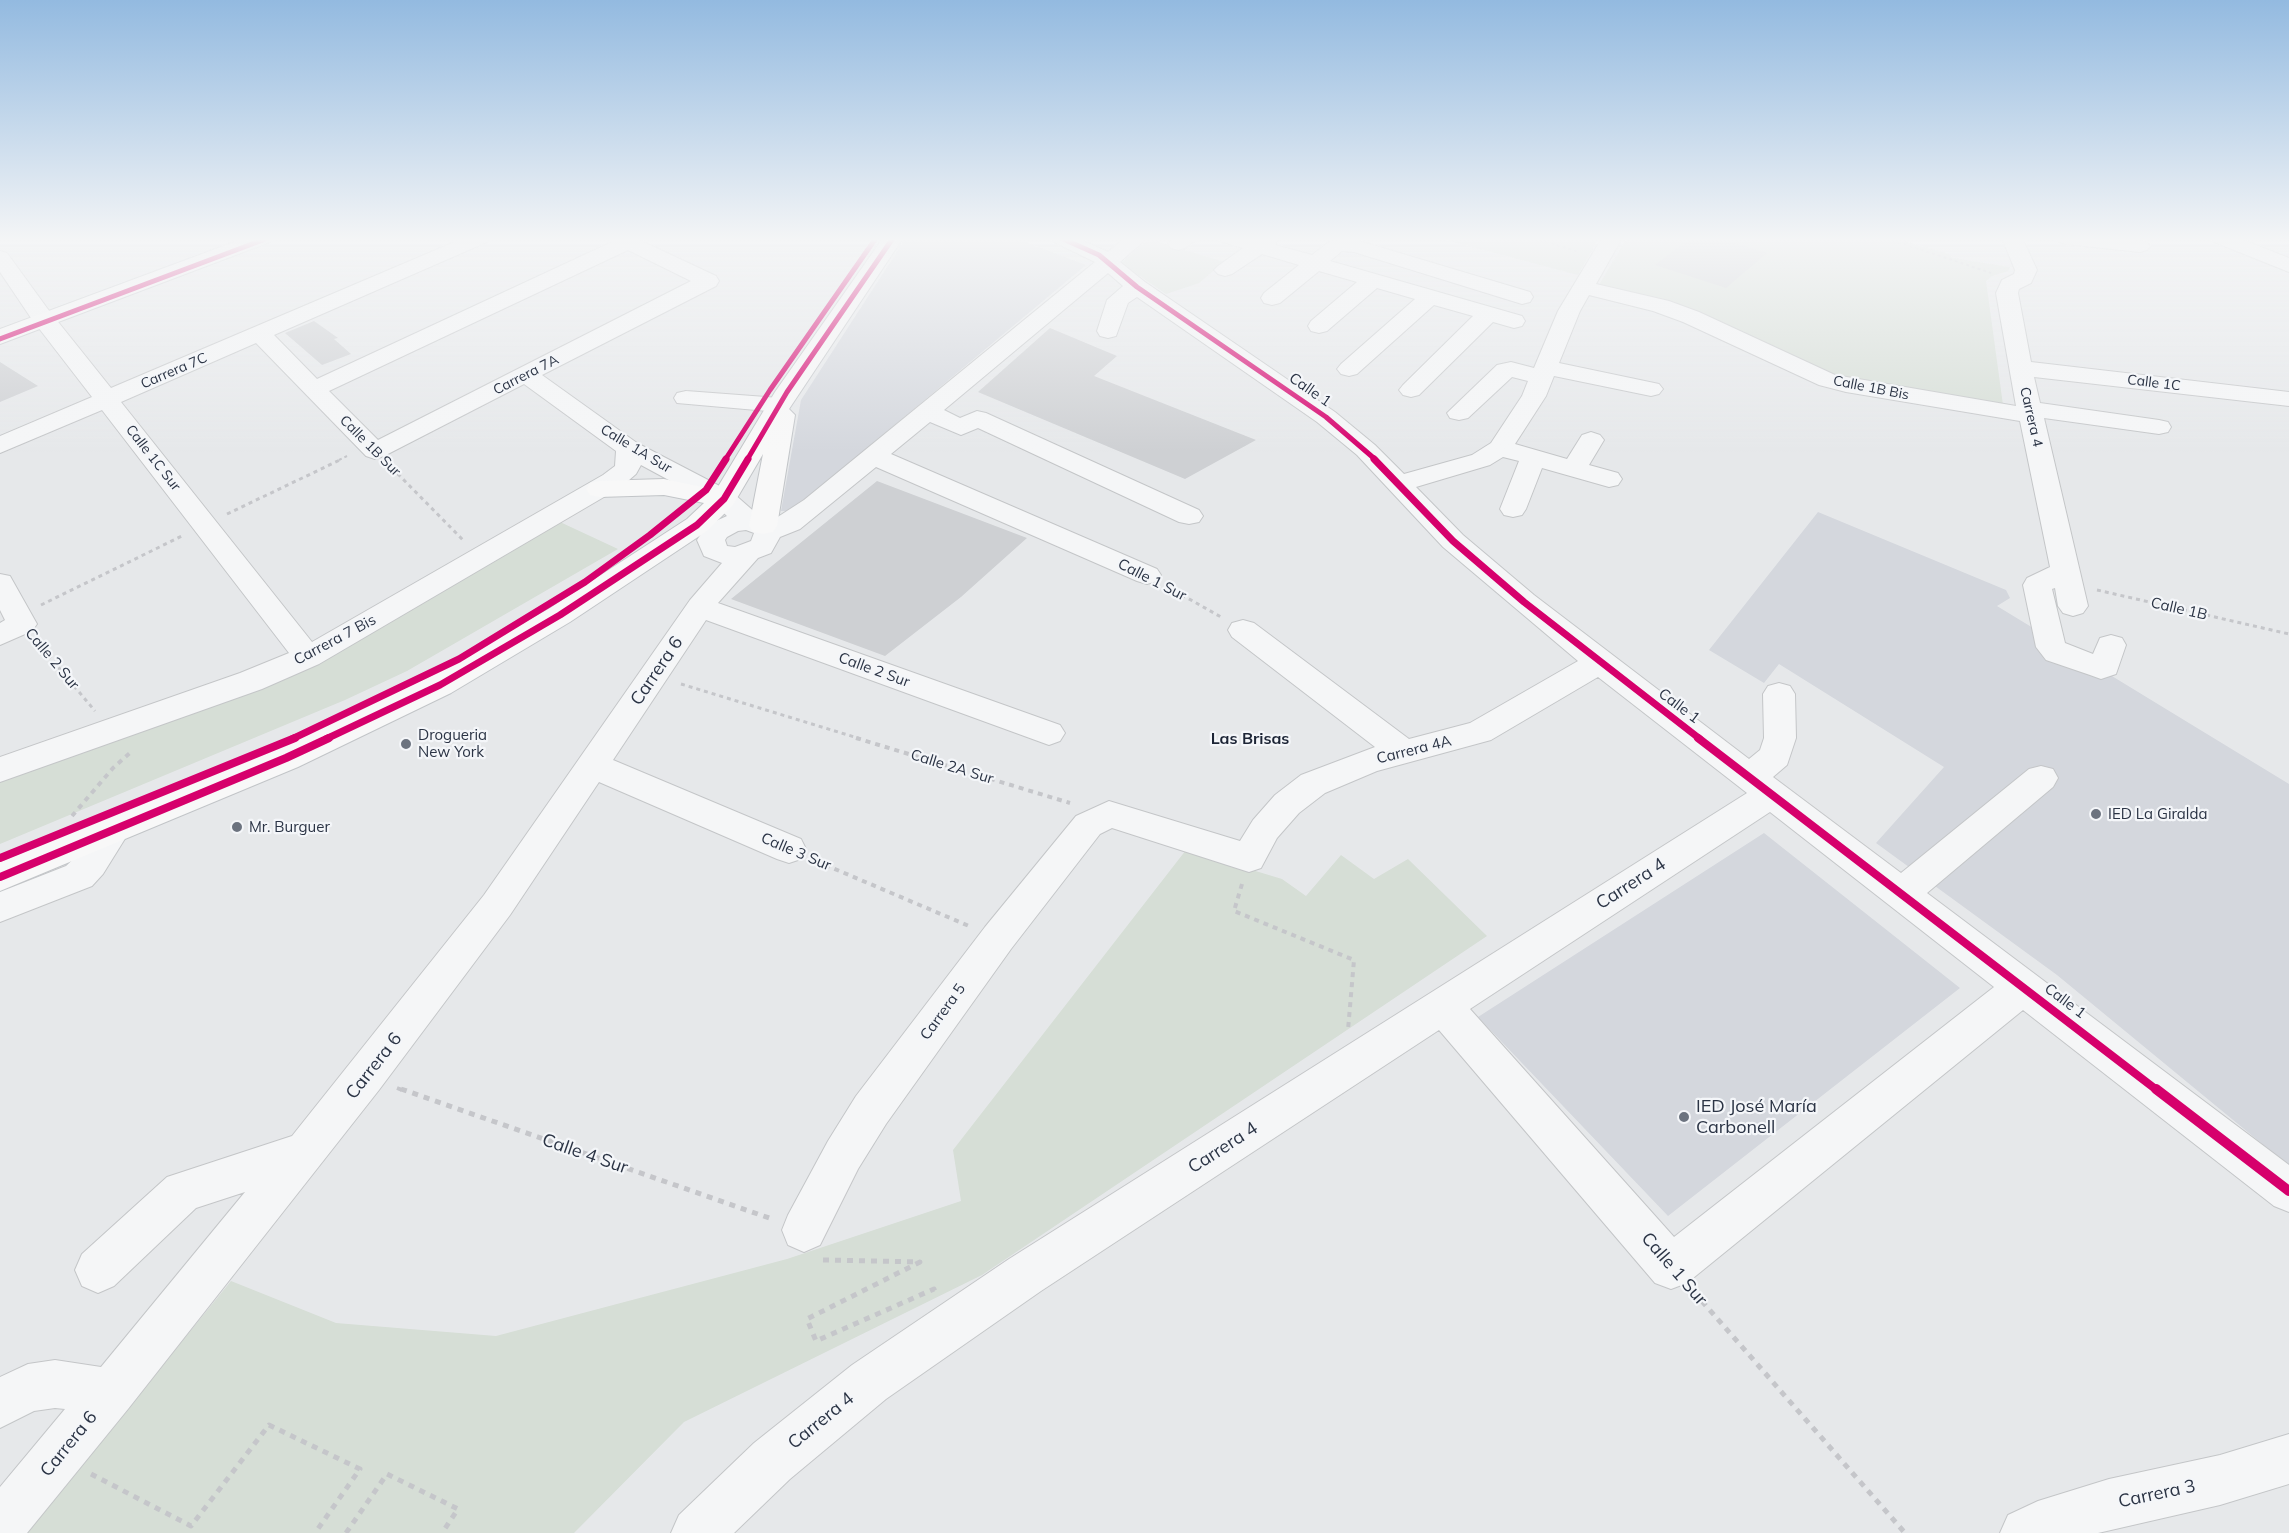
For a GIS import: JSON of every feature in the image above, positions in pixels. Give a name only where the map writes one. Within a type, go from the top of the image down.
[{"type":"main road","points":[[0,337],[72,310]]},
{"type":"main road","points":[[0,877],[286,758],[440,685],[560,615],[697,525],[724,499],[783,399],[844,310]]},
{"type":"main road","points":[[759,526],[783,399]]},
{"type":"main road","points":[[598,489],[647,486],[685,490],[724,499]]},
{"type":"main road","points":[[665,545],[685,543],[719,569]]},
{"type":"street","name":"Calle 1C Sur","points":[[38,310],[308,657]]},
{"type":"street","name":"Carrera 7C","points":[[0,445],[316,310]]},
{"type":"street","points":[[314,389],[479,310]]},
{"type":"street","name":"Carrera 7A","points":[[375,451],[652,310]]},
{"type":"street","points":[[759,526],[765,542],[719,569],[713,535],[723,526],[759,526],[801,515],[1051,310]]},
{"type":"street","points":[[1108,331],[1115,310]]},
{"type":"street","name":"Calle 1","points":[[1170,310],[1326,417],[1366,450],[1453,541],[1599,662],[2289,1191]]},
{"type":"street","points":[[1319,326],[1338,310]]},
{"type":"street","points":[[1349,369],[1416,310]]},
{"type":"street","points":[[1473,310],[1514,321]]},
{"type":"street","points":[[1397,484],[1481,460],[1500,448],[1525,413],[1545,372],[1569,310],[1573,310]]},
{"type":"street","name":"Calle 1B Bis","points":[[1670,310],[1827,380],[1846,385],[2031,412],[2158,427]]},
{"type":"street","name":"Carrera 4","points":[[2010,310],[2020,368],[2069,587]]},
{"type":"street","points":[[1411,390],[1488,314]]},
{"type":"street","name":"Calle 1B Sur","points":[[260,334],[375,451]]},
{"type":"street","name":"Calle 1C","points":[[2020,368],[2289,399]]},
{"type":"street","points":[[1459,413],[1505,370],[1545,372],[1651,389]]},
{"type":"street","name":"Calle 1A Sur","points":[[526,374],[628,448],[724,499],[759,526]]},
{"type":"street","points":[[686,398],[783,399]]},
{"type":"street","points":[[928,412],[962,428],[977,418],[1189,516]]},
{"type":"street","points":[[1573,470],[1591,440]]},
{"type":"street","name":"Carrera 7 Bis","points":[[0,770],[251,681],[308,657],[598,489],[627,469],[630,456],[628,448]]},
{"type":"street","points":[[1500,448],[1609,480]]},
{"type":"street","name":"Calle 1 Sur","points":[[874,456],[1146,574]]},
{"type":"street","points":[[1513,509],[1533,458]]},
{"type":"street","name":"Carrera 6","points":[[0,1526],[306,1151],[497,905],[654,676],[719,569]]},
{"type":"street","name":"Calle 2 Sur","points":[[719,569],[1049,733]]},
{"type":"street","name":"Calle 2 Sur","points":[[0,582],[11,629]]},
{"type":"street","points":[[2069,587],[2037,585],[2051,647],[2057,653],[2101,668],[2105,667],[2111,645]]},
{"type":"street","points":[[1243,630],[1403,751]]},
{"type":"street","name":"Carrera 4A","points":[[1249,858],[1265,829],[1287,804],[1313,784],[1369,761],[1480,732],[1599,662]]},
{"type":"street","name":"Carrera 4","points":[[697,1533],[772,1461],[869,1382],[1025,1275],[1442,1006],[1762,785],[1780,738],[1779,694]]},
{"type":"street","name":"Calle 3 Sur","points":[[594,766],[789,849]]},
{"type":"street","points":[[1902,893],[2041,778]]},
{"type":"street","points":[[1109,814],[1249,858]]},
{"type":"street","name":"Carrera 5","points":[[804,1230],[843,1155],[870,1110],[1074,840],[1088,825],[1109,814]]},
{"type":"street","points":[[0,907],[79,876],[92,864],[114,829]]},
{"type":"street","points":[[1671,1267],[2024,986]]},
{"type":"street","name":"Calle 1 Sur","points":[[1442,1006],[1671,1267]]},
{"type":"street","points":[[98,1270],[182,1192],[306,1151]]},
{"type":"street","points":[[0,1404],[28,1388],[55,1384],[111,1392]]},
{"type":"street","name":"Carrera 3","points":[[2036,1531],[2109,1504],[2220,1480],[2289,1459]]},
{"type":"path","points":[[71,819],[75,810],[113,768],[138,746]]},
{"type":"path","points":[[1249,858],[1234,911],[1354,960],[1345,1069]]},
{"type":"path","points":[[804,1230],[800,1259],[920,1262],[807,1319],[816,1341],[934,1288],[955,1323]]},
{"type":"path","points":[[58,1457],[191,1526],[269,1425],[360,1469],[315,1533]]},
{"type":"path","points":[[346,1533],[387,1474],[458,1509],[442,1533]]},
{"type":"shaded area","points":[[860,310],[1033,310],[792,511],[781,511],[801,400]]},
{"type":"shaded area","points":[[1655,310],[1990,310],[2003,405],[1837,377]]},
{"type":"shaded area","name":"IED La Giralda","points":[[1818,512],[2006,590],[2010,598],[1997,606],[2289,784],[2289,1166],[2057,975],[1876,843],[1944,767],[1779,664],[1764,683],[1709,650]]},
{"type":"shaded area","points":[[560,522],[618,549],[407,671],[345,700],[0,844],[0,774],[175,711]]},
{"type":"shaded area","name":"IED José María Carbonell","points":[[1764,833],[1960,988],[1668,1216],[1478,1017]]},
{"type":"shaded area","points":[[1186,850],[1282,879],[1306,896],[1341,855],[1374,879],[1408,859],[1487,936],[982,1275],[684,1422],[574,1533],[26,1533],[231,1281],[336,1323],[496,1336],[787,1259],[961,1201],[953,1150]]},
{"type":"building","points":[[314,321],[338,338],[334,339],[351,354],[322,365],[285,333]]},
{"type":"building","points":[[1050,328],[1117,356],[1094,376],[1256,440],[1185,479],[978,392]]},
{"type":"building","points":[[0,362],[38,386],[0,402]]},
{"type":"building","points":[[877,481],[1027,538],[961,597],[885,656],[731,599]]},
{"type":"cycle path","points":[[0,339],[78,310]]},
{"type":"cycle path","points":[[0,858],[278,746],[459,659],[585,582],[650,535],[706,490],[770,390],[826,310]]},
{"type":"cycle path","points":[[0,877],[286,758],[440,685],[560,615],[697,525],[724,499],[787,392],[844,310]]},
{"type":"cycle path","points":[[1170,310],[1326,417],[1366,450],[1453,541],[1524,602],[2289,1191]]},
{"type":"place","name":"Drogueria New York","points":[[406,744]]},
{"type":"place","name":"IED La Giralda","points":[[2096,814]]},
{"type":"place","name":"Mr. Burguer","points":[[237,827]]},
{"type":"place","name":"IED José María Carbonell","points":[[1684,1117]]},
{"type":"district","name":"Las Brisas","points":[[1250,739]]}]
